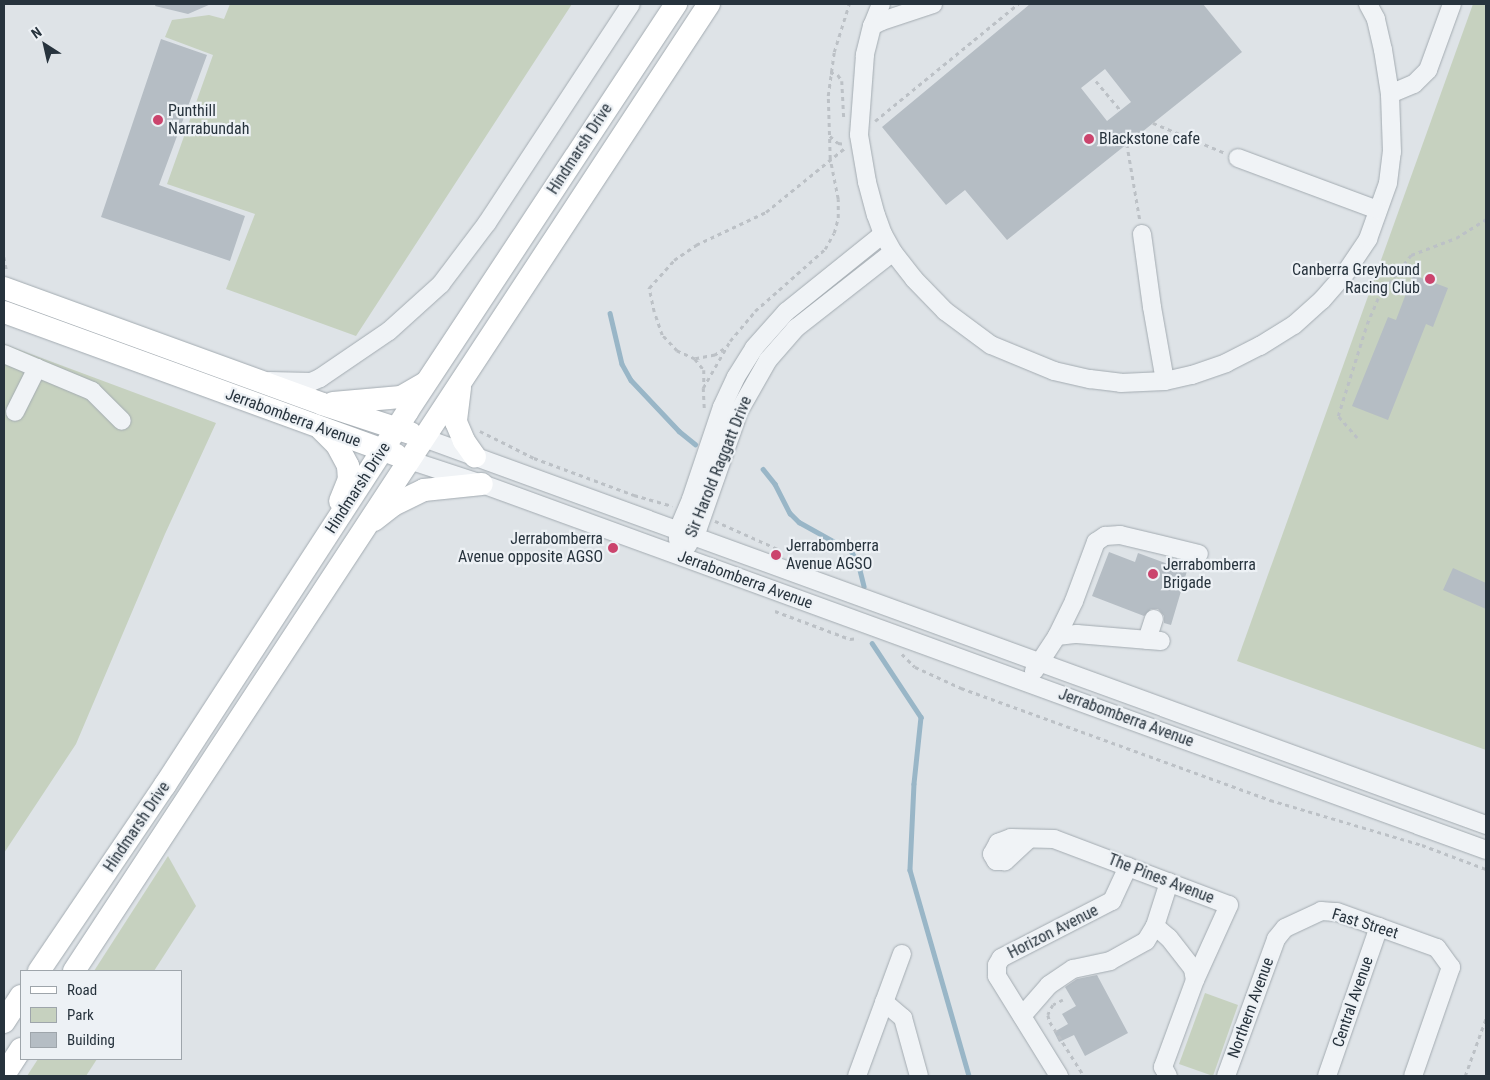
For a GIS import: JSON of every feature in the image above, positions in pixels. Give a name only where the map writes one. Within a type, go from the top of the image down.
[{"type":"main road","name":"Hindmarsh Drive","points":[[40,970],[165,785],[396,428],[676,4]]},
{"type":"main road","name":"Hindmarsh Drive","points":[[75,970],[709,4]]},
{"type":"main road","name":"Jerrabomberra Avenue","points":[[9,297],[258,380],[322,404],[424,438]]},
{"type":"main road","name":"Jerrabomberra Avenue","points":[[9,297],[31,322],[409,460]]},
{"type":"main road","points":[[322,404],[401,397],[427,382]]},
{"type":"main road","points":[[461,382],[456,422],[464,441],[476,457]]},
{"type":"main road","points":[[302,575],[349,479],[348,466],[342,452],[319,427]]},
{"type":"main road","points":[[359,535],[393,506],[418,493],[437,488],[482,484]]},
{"type":"main road","points":[[4,1022],[20,998]]},
{"type":"main road","points":[[4,1075],[20,1051]]},
{"type":"street","points":[[258,380],[311,382],[320,378],[389,331],[441,284],[488,223],[631,4]]},
{"type":"street","points":[[881,4],[872,26],[861,82],[859,135],[867,182],[883,234],[893,252],[914,279],[945,311],[991,345],[1054,371],[1090,379],[1122,383],[1165,381],[1226,363],[1260,346],[1294,325],[1322,300],[1346,272],[1368,239],[1388,183],[1392,152],[1390,94],[1380,34],[1368,4]]},
{"type":"street","points":[[1390,94],[1414,84],[1428,70],[1452,4]]},
{"type":"street","points":[[872,26],[925,5]]},
{"type":"street","points":[[1238,158],[1378,210]]},
{"type":"street","name":"Sir Harold Raggatt Drive","points":[[686,533],[691,499],[722,407],[754,348],[786,312],[883,234]]},
{"type":"street","points":[[1142,234],[1152,308],[1165,381]]},
{"type":"street","name":"Sir Harold Raggatt Drive","points":[[679,556],[686,533],[739,411],[768,360],[796,328],[893,252]]},
{"type":"street","points":[[4,354],[92,391],[122,421]]},
{"type":"street","points":[[15,412],[37,368]]},
{"type":"street","name":"Jerrabomberra Avenue","points":[[424,438],[1486,826]]},
{"type":"street","name":"Jerrabomberra Avenue","points":[[409,460],[482,484],[1486,850]]},
{"type":"street","points":[[1028,683],[1039,662],[1057,636],[1074,601],[1096,542],[1105,536],[1120,535],[1199,554]]},
{"type":"street","points":[[717,570],[724,548]]},
{"type":"street","points":[[1057,636],[1077,634],[1154,641],[1154,619]]},
{"type":"street","name":"The Pines Avenue","points":[[1029,839],[1054,839],[1229,904],[1196,980],[1163,1067],[1168,1076]]},
{"type":"street","name":"Horizon Avenue","points":[[1059,1076],[997,976],[997,965],[1001,958],[1112,901],[1128,866]]},
{"type":"street","points":[[1022,1016],[1049,985],[1074,969],[1110,961],[1146,941],[1155,926],[1169,882]]},
{"type":"street","name":"Fast Street","points":[[1276,939],[1285,928],[1321,911],[1336,912],[1437,948],[1451,967],[1413,1076]]},
{"type":"street","points":[[1155,926],[1169,938],[1193,969],[1196,980]]},
{"type":"street","name":"Central Avenue","points":[[1327,1076],[1379,927]]},
{"type":"street","name":"Northern Avenue","points":[[1226,1076],[1276,939]]},
{"type":"street","points":[[857,1076],[902,954]]},
{"type":"street","points":[[884,1002],[903,1018],[919,1076]]},
{"type":"path","points":[[830,136],[838,144],[843,145],[853,142],[830,159],[766,212],[696,245],[674,260],[649,288],[654,312],[662,335],[676,351],[695,359],[715,355],[725,349],[755,311],[825,249],[834,233],[838,218],[838,198],[830,159],[828,96],[830,72],[849,4]]},
{"type":"path","points":[[874,122],[1018,4]]},
{"type":"path","points":[[830,72],[838,75],[842,81],[844,121]]},
{"type":"path","points":[[1096,80],[1120,110]]},
{"type":"path","points":[[1152,123],[1238,158]]},
{"type":"path","points":[[1127,144],[1142,234]]},
{"type":"path","points":[[1357,438],[1338,416],[1367,324],[1379,296],[1411,255],[1456,238],[1486,219]]},
{"type":"path","points":[[695,359],[706,376],[704,388]]},
{"type":"path","points":[[477,429],[534,458],[579,475],[644,498],[672,506],[679,504]]},
{"type":"path","points":[[714,513],[716,523],[779,550]]},
{"type":"path","points":[[775,611],[850,639],[866,637]]},
{"type":"path","points":[[895,650],[915,667],[961,688],[1270,800],[1422,845],[1486,868]]},
{"type":"path","points":[[1063,1000],[1053,1005],[1049,1010],[1050,1022],[1084,1076]]},
{"type":"path","points":[[1465,1076],[1485,1028],[1486,1018]]},
{"type":"green space","points":[[230,4],[572,4],[356,336],[226,289],[255,214],[167,184],[213,55],[165,37],[172,20],[209,15],[224,19]]},
{"type":"green space","name":"Canberra Greyhound Racing Club","points":[[1473,4],[1486,4],[1486,750],[1237,661]]},
{"type":"green space","points":[[4,344],[216,423],[165,534],[76,744],[4,853]]},
{"type":"green space","points":[[168,856],[196,906],[155,970],[95,970]]},
{"type":"green space","points":[[1205,993],[1238,1005],[1213,1076],[1179,1064]]},
{"type":"green space","points":[[37,1060],[96,1060],[86,1076],[27,1076]]},
{"type":"building","points":[[156,4],[211,4],[188,14],[155,6]]},
{"type":"building","points":[[1030,4],[1203,4],[1242,52],[1007,240],[965,190],[946,205],[882,127]],"holes":[[[1105,69],[1131,102],[1107,121],[1081,88]]]},
{"type":"building","name":"Punthill Narrabundah","points":[[161,39],[207,55],[159,185],[245,216],[230,261],[101,217]]},
{"type":"building","points":[[1413,275],[1448,288],[1433,327],[1426,324],[1388,420],[1352,406],[1388,317],[1396,320]]},
{"type":"building","points":[[1109,552],[1135,562],[1138,553],[1187,571],[1171,625],[1164,623],[1164,616],[1158,609],[1151,609],[1144,616],[1092,596]]},
{"type":"building","points":[[1453,568],[1486,583],[1486,609],[1443,590]]},
{"type":"building","points":[[1097,975],[1128,1033],[1085,1056],[1074,1035],[1059,1042],[1054,1032],[1068,1024],[1062,1014],[1076,1006],[1065,987],[1077,979]]},
{"type":"waterway","points":[[610,313],[622,364],[631,380],[679,431],[695,444]]},
{"type":"waterway","points":[[763,469],[775,484],[790,513],[799,522],[851,551],[858,562],[864,586]]},
{"type":"waterway","points":[[872,643],[921,717],[914,784],[910,870],[969,1076]]},
{"type":"place","name":"Punthill Narrabundah","points":[[158,120]]},
{"type":"place","name":"Blackstone cafe","points":[[1089,139]]},
{"type":"place","name":"Canberra Greyhound Racing Club","points":[[1430,279]]},
{"type":"place","name":"Jerrabomberra Avenue opposite AGSO","points":[[613,548]]},
{"type":"place","name":"Jerrabomberra Avenue AGSO","points":[[776,555]]},
{"type":"place","name":"Jerrabomberra Brigade","points":[[1153,574]]}]
